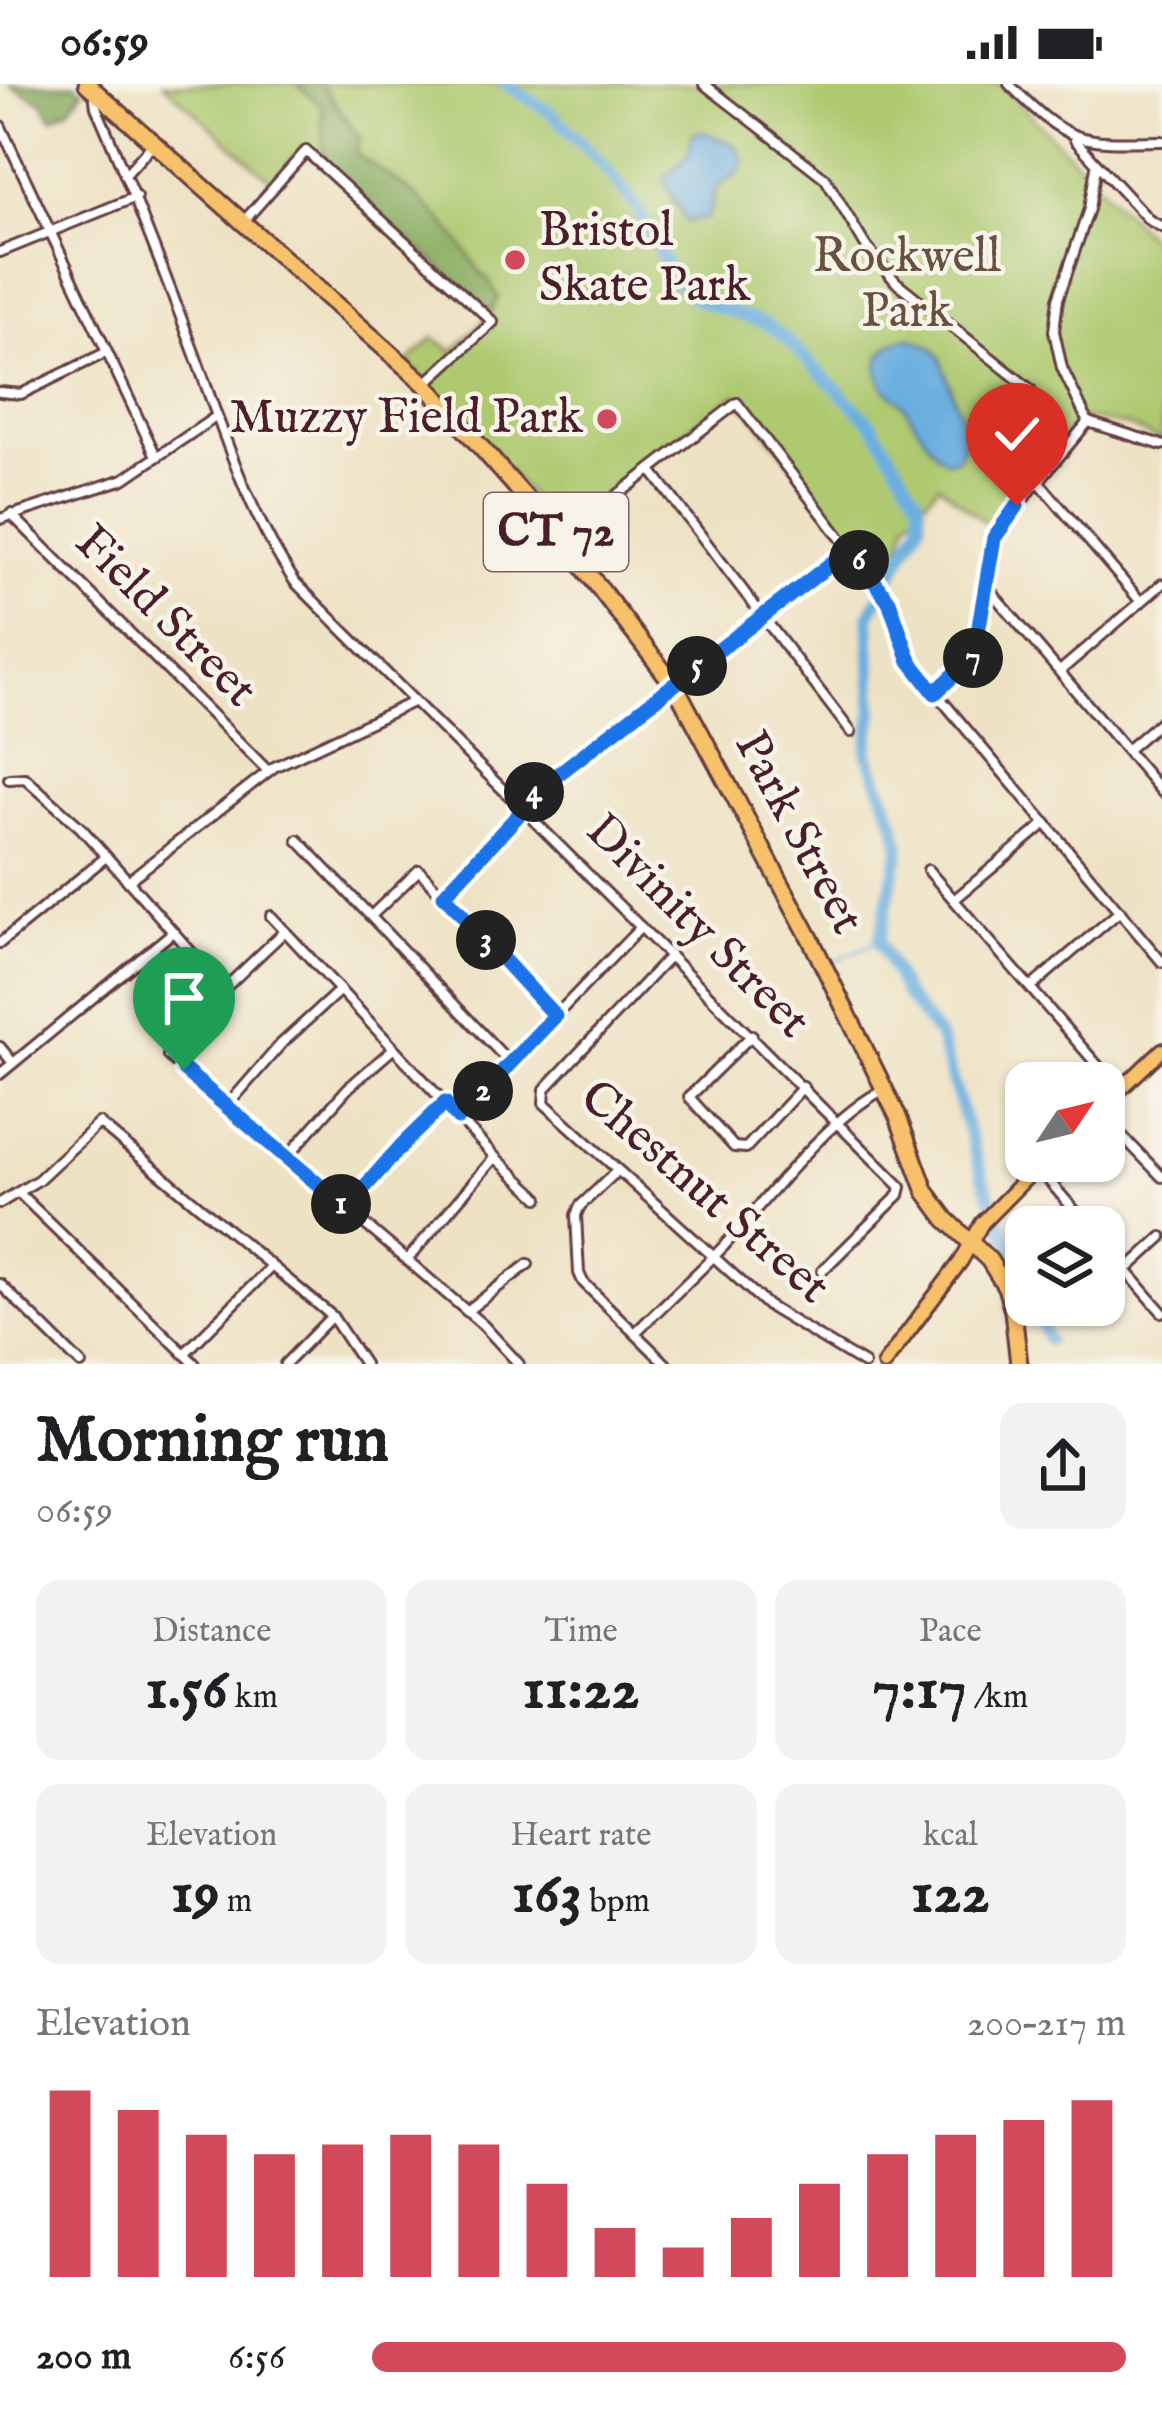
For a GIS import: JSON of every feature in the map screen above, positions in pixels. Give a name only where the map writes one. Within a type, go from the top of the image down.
[{"type":"highway","name":"Park Street","points":[[91,87],[425,384],[562,538],[674,685],[811,938],[885,1089],[929,1197],[971,1242]]},
{"type":"highway","name":"CT 72","points":[[971,1242],[1009,1293],[1019,1364]]},
{"type":"main road","points":[[1125,1084],[1162,1050]]},
{"type":"main road","points":[[884,1364],[961,1262],[988,1215],[1022,1182]]},
{"type":"street","points":[[704,84],[825,178],[865,245],[896,282],[1030,389],[1047,418],[1040,477],[1141,602]]},
{"type":"street","points":[[1009,84],[1051,125],[1073,138],[1149,220],[1162,227]]},
{"type":"street","name":"Divinity Street","points":[[91,87],[217,416],[274,552],[295,582],[898,1184],[899,1195],[822,1271]]},
{"type":"street","points":[[0,125],[156,456]]},
{"type":"street","points":[[1073,138],[1162,141]]},
{"type":"street","points":[[125,175],[154,142]]},
{"type":"street","points":[[244,222],[306,151],[493,322],[425,384]]},
{"type":"street","points":[[1096,166],[1089,209],[1058,299],[1054,332],[1062,368],[1088,422],[1162,445]]},
{"type":"street","points":[[0,252],[136,196]]},
{"type":"street","points":[[0,392],[21,394],[105,353]]},
{"type":"street","points":[[562,538],[737,403],[889,601],[910,661],[1162,962]]},
{"type":"street","points":[[0,519],[124,478],[217,416]]},
{"type":"street","points":[[935,693],[974,656],[999,528],[1088,422]]},
{"type":"street","points":[[651,470],[851,732]]},
{"type":"street","name":"Field Street","points":[[11,514],[268,771]]},
{"type":"street","points":[[444,895],[520,807],[850,549]]},
{"type":"street","points":[[1060,671],[1162,584]]},
{"type":"street","points":[[988,588],[1162,792]]},
{"type":"street","points":[[128,881],[268,771],[311,746],[413,702]]},
{"type":"street","points":[[1127,750],[1162,720]]},
{"type":"street","points":[[9,779],[20,777],[38,787],[224,989]]},
{"type":"street","points":[[955,900],[1046,823]]},
{"type":"street","points":[[298,841],[509,1063]]},
{"type":"street","points":[[0,943],[106,857]]},
{"type":"street","points":[[928,870],[1095,1062]]},
{"type":"street","points":[[371,916],[419,871],[555,1016]]},
{"type":"street","points":[[1031,987],[1120,911]]},
{"type":"street","points":[[271,916],[495,1157],[539,1198]]},
{"type":"street","points":[[458,1118],[641,927]]},
{"type":"street","points":[[0,1074],[172,932]]},
{"type":"street","points":[[285,932],[224,989],[168,1056],[466,1311],[519,1364]]},
{"type":"street","name":"Chestnut Street","points":[[670,956],[542,1097],[616,1172],[794,1325],[864,1364]]},
{"type":"street","points":[[227,1106],[281,1044],[340,990]]},
{"type":"street","points":[[752,1035],[689,1097],[734,1148],[746,1148],[803,1087]]},
{"type":"street","points":[[0,1047],[13,1063]]},
{"type":"street","points":[[287,1157],[348,1088],[393,1049]]},
{"type":"street","points":[[635,1333],[839,1124],[885,1089]]},
{"type":"street","points":[[346,1208],[445,1103]]},
{"type":"street","points":[[0,1203],[20,1193],[99,1123],[332,1316],[364,1364]]},
{"type":"street","points":[[1125,1139],[1162,1177]]},
{"type":"street","points":[[406,1260],[495,1157]]},
{"type":"street","points":[[616,1172],[576,1215],[580,1274],[666,1364]]},
{"type":"street","points":[[1054,1182],[1073,1206]]},
{"type":"street","points":[[20,1193],[195,1364]]},
{"type":"street","points":[[1162,1237],[1126,1270],[1162,1312]]},
{"type":"street","points":[[466,1311],[528,1264]]},
{"type":"street","points":[[184,1354],[270,1268]]},
{"type":"street","points":[[0,1284],[81,1364]]},
{"type":"street","points":[[285,1364],[332,1316]]},
{"type":"green space","points":[[8,84],[75,84],[83,90],[70,108],[52,118],[42,102]]},
{"type":"green space","name":"Rockwell Park","points":[[164,84],[1001,84],[1162,251],[1162,441],[1125,425],[1080,418],[989,526],[939,484],[907,522],[898,560],[882,577],[736,394],[560,528],[408,362],[433,338],[454,351],[492,312],[302,147],[273,182]]},
{"type":"green space","points":[[297,84],[321,84],[360,138],[356,154],[442,221],[498,297],[491,312],[328,169],[322,107]]},
{"type":"water","points":[[701,131],[735,145],[744,163],[716,191],[706,219],[686,222],[663,180],[686,158],[691,135]]},
{"type":"water","points":[[910,338],[933,349],[943,363],[965,429],[958,458],[949,461],[939,456],[880,378],[882,354]]},
{"type":"waterway","points":[[505,84],[554,115],[603,165],[638,209],[669,271],[686,293],[766,324],[873,425],[919,500],[921,522],[869,616],[873,712],[867,752],[900,848],[879,941],[905,994],[939,1037],[982,1176],[1005,1233]]},
{"type":"waterway","points":[[832,962],[879,941]]},
{"type":"waterway","points":[[1042,1326],[1048,1340]]},
{"type":"place","name":"Bristol Skate Park","points":[[515,260]]},
{"type":"place","name":"Muzzy Field Park","points":[[607,419]]},
{"type":"route","points":[[184,1070],[346,1208],[445,1103],[458,1118],[555,1016],[444,895],[523,810],[518,805],[850,549],[889,601],[910,661],[935,693],[977,650],[994,538],[1017,506]]}]
